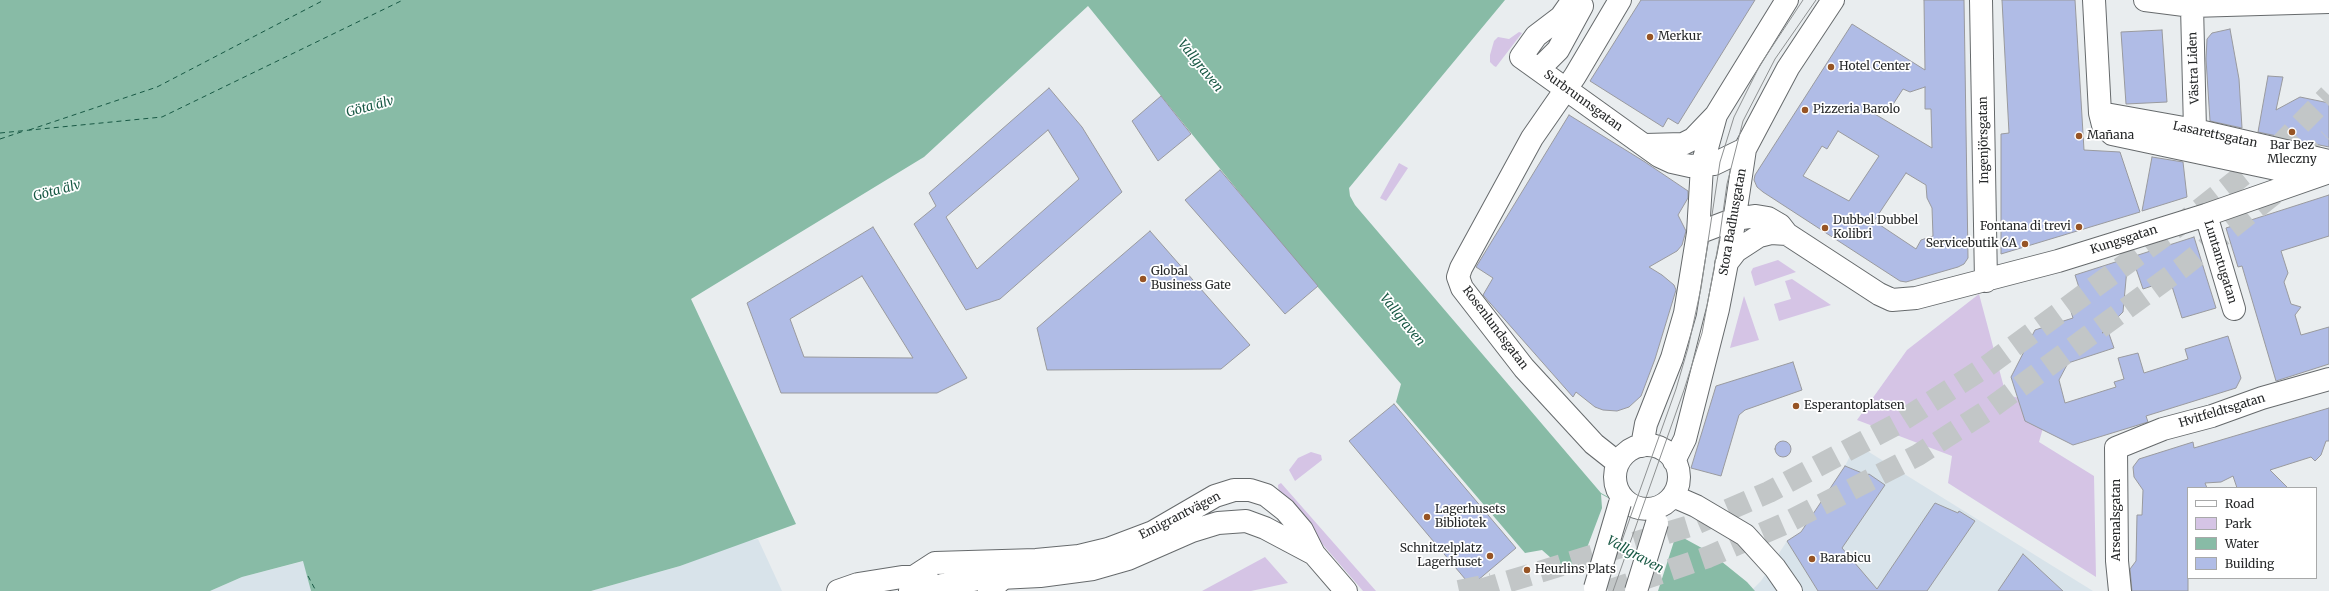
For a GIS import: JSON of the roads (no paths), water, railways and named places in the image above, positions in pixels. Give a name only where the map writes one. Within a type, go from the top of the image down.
[{"type":"street","name":"Surbrunnsgatan","points":[[1573,0],[1561,17],[1536,36],[1521,57],[1659,156],[1675,163],[1702,166],[1720,162],[1745,149]]},
{"type":"street","points":[[1539,69],[1558,50],[1585,0]]},
{"type":"street","name":"Rosenlundsgatan","points":[[1618,463],[1594,444],[1524,368],[1462,288],[1458,277],[1460,268],[1532,138],[1564,89],[1575,76],[1620,0]]},
{"type":"street","points":[[1645,145],[1683,144],[1693,138],[1716,115],[1787,0]]},
{"type":"street","name":"Stora Badhusgatan","points":[[1674,461],[1687,432],[1714,324],[1735,219],[1745,149],[1788,68],[1833,0]]},
{"type":"street","name":"Ingenjörsgatan","points":[[1981,0],[1986,281]]},
{"type":"street","name":"Lasarettsgatan","points":[[2094,0],[2100,113],[2103,125],[2112,134],[2321,175]]},
{"type":"street","points":[[2145,0],[2192,6],[2329,2]]},
{"type":"street","name":"Västra Liden","points":[[2192,6],[2196,130]]},
{"type":"street","name":"Lasarettsgatan","points":[[2100,113],[2196,130],[2329,161]]},
{"type":"street","points":[[1642,446],[1646,424],[1672,358],[1685,313],[1698,233],[1702,166],[1716,115]]},
{"type":"street","name":"Kungsgatan","points":[[1787,234],[1879,294],[1892,300],[1916,298],[2058,261],[2206,215],[2321,175]]},
{"type":"street","name":"Luntantugatan","points":[[2206,215],[2234,309]]},
{"type":"street","points":[[1698,233],[1735,219],[1756,216],[1768,218],[1780,225],[1787,234]]},
{"type":"street","points":[[1726,264],[1736,250],[1759,236],[1787,234]]},
{"type":"street","name":"Hvitfeldtsgatan","points":[[2116,448],[2163,429],[2212,416],[2262,398],[2329,379]]},
{"type":"street","points":[[1594,590],[1621,500],[1615,480],[1618,463],[1631,450],[1642,446],[1659,448],[1668,453],[1674,461],[1679,475],[1678,482],[1664,508],[1636,591]]},
{"type":"street","name":"Arsenalsgatan","points":[[2116,448],[2117,561],[2120,591]]},
{"type":"street","name":"Emigrantvägen","points":[[838,591],[858,584],[911,584],[923,569],[935,563],[1036,560],[1079,556],[1108,549],[1153,532],[1216,496],[1234,490],[1250,490],[1266,495],[1285,510],[1302,530],[1314,554]]},
{"type":"street","points":[[1621,500],[1643,509],[1696,506],[1745,535],[1775,568],[1791,591]]},
{"type":"street","name":"Emigrantvägen","points":[[945,588],[996,585],[1093,569],[1128,559],[1192,531],[1218,523],[1246,521],[1265,528],[1314,554]]},
{"type":"street","points":[[1314,554],[1346,591]]},
{"type":"street","points":[[911,584],[936,579],[945,588]]},
{"type":"water","points":[[0,0],[1505,0],[1349,188],[1350,196],[1355,205],[1601,493],[1711,553],[1747,582],[1755,591],[1606,591],[1560,566],[1542,550],[1525,553],[1396,402],[1401,384],[1286,250],[1088,6],[924,157],[691,299],[796,524],[680,566],[591,591],[311,591],[303,561],[242,577],[210,591],[0,591]]},
{"type":"tunnel","points":[[1477,591],[1693,525],[1769,492],[1895,425],[1987,366],[2190,217],[2276,149],[2329,95]]},
{"type":"tunnel","points":[[1608,591],[1708,557],[1784,524],[1918,455],[1988,410],[2180,269],[2275,193],[2329,139]]},
{"type":"tunnel","points":[[1459,591],[1492,584]]},
{"type":"tram line","points":[[1604,591],[1676,389],[1688,348],[1701,288],[1720,162],[1734,117],[1760,65],[1803,0]]},
{"type":"tram line","points":[[1613,591],[1684,390],[1702,333],[1719,241],[1727,184],[1743,121],[1775,59],[1816,0]]},
{"type":"place","name":"Merkur","points":[[1650,37]]},
{"type":"place","name":"Hotel Center","points":[[1831,67]]},
{"type":"place","name":"Pizzeria Barolo","points":[[1805,110]]},
{"type":"place","name":"Bar Bez Mleczny","points":[[2292,132]]},
{"type":"place","name":"Mañana","points":[[2079,136]]},
{"type":"place","name":"Fontana di trevi","points":[[2079,227]]},
{"type":"place","name":"Dubbel Dubbel Kolibri","points":[[1825,228]]},
{"type":"place","name":"Servicebutik 6A","points":[[2025,244]]},
{"type":"place","name":"Global Business Gate","points":[[1143,279]]},
{"type":"place","name":"Esperantoplatsen","points":[[1796,406]]},
{"type":"place","name":"Lagerhusets Bibliotek","points":[[1427,517]]},
{"type":"place","name":"Schnitzelplatz Lagerhuset","points":[[1490,556]]},
{"type":"place","name":"Barabicu","points":[[1812,559]]},
{"type":"place","name":"Heurlins Plats","points":[[1527,570]]},
{"type":"water label","name":"Vallgraven","points":[[1200,66]]},
{"type":"water label","name":"Göta älv","points":[[370,107]]},
{"type":"water label","name":"Göta älv","points":[[57,191]]},
{"type":"water label","name":"Vallgraven","points":[[1402,320]]},
{"type":"water label","name":"Vallgraven","points":[[1635,555]]}]
